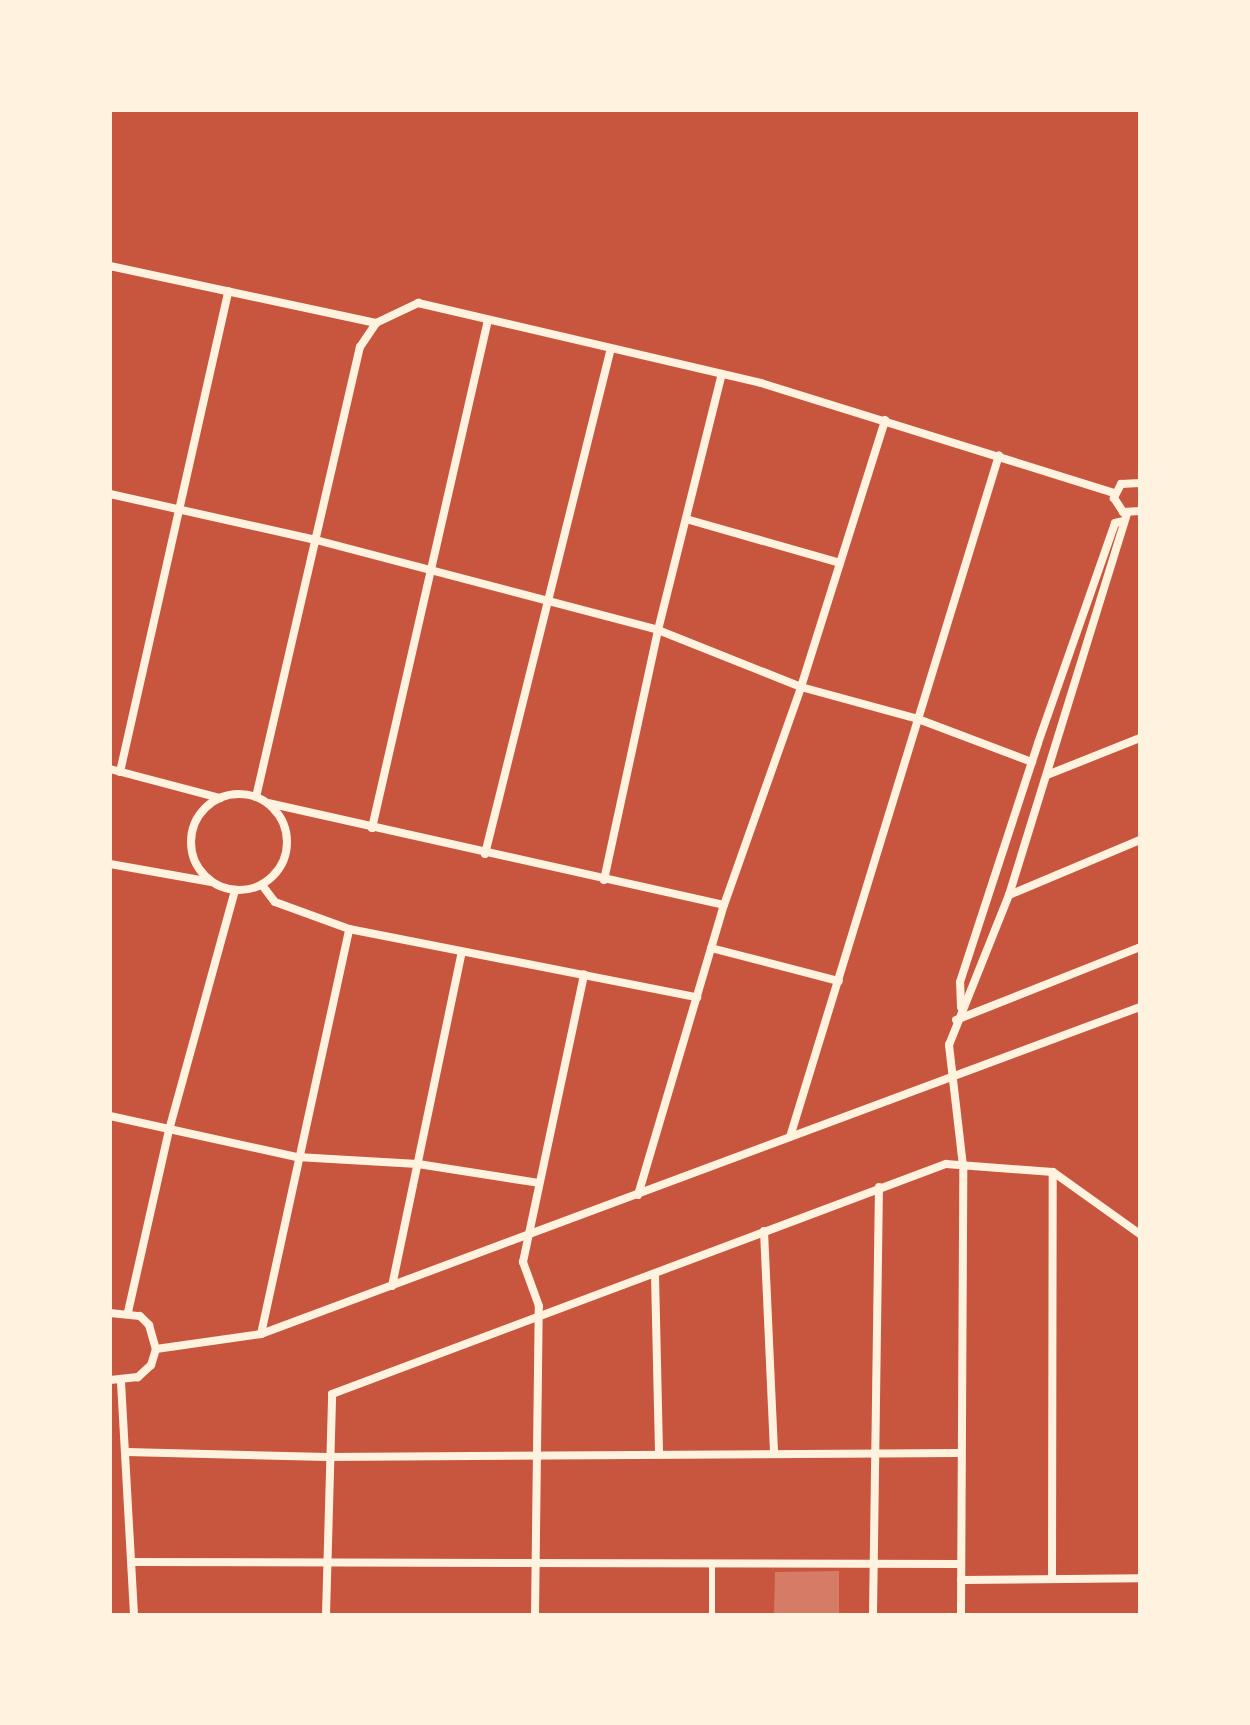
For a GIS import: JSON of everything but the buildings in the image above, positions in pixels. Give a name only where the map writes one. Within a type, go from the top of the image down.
[{"type":"street","points":[[110,266],[376,323]]},
{"type":"street","points":[[120,772],[228,291]]},
{"type":"street","points":[[256,797],[360,347],[376,323],[418,303],[722,374],[885,420],[1115,493]]},
{"type":"street","points":[[372,828],[434,571],[488,320]]},
{"type":"street","points":[[485,854],[545,600],[611,348]]},
{"type":"street","points":[[604,880],[658,630],[722,374]]},
{"type":"street","points":[[638,1195],[724,905],[801,687],[885,420]]},
{"type":"street","points":[[790,1137],[999,455]]},
{"type":"street","points":[[961,1615],[959,1453],[963,1166],[949,1045],[961,1007],[976,987],[1009,895],[1125,529],[1125,517],[1116,504],[1115,493],[1126,481],[1140,483]]},
{"type":"street","points":[[110,494],[316,540],[658,630],[801,687],[918,719],[1032,762]]},
{"type":"street","points":[[961,1007],[960,982],[1115,523],[1140,511]]},
{"type":"street","points":[[686,519],[840,563]]},
{"type":"street","points":[[1047,775],[1140,738]]},
{"type":"street","points":[[110,769],[220,798],[256,797],[268,803],[372,828],[724,905]]},
{"type":"street","points":[[211,882],[195,864],[190,838],[195,822],[220,798]]},
{"type":"street","points":[[110,864],[211,882],[235,891],[262,885],[284,860],[287,843],[279,814],[268,803]]},
{"type":"street","points":[[1009,895],[1140,840]]},
{"type":"street","points":[[262,885],[275,902],[349,929],[697,997]]},
{"type":"street","points":[[128,1312],[169,1130],[235,891]]},
{"type":"street","points":[[261,1334],[297,1157],[349,929]]},
{"type":"street","points":[[956,1020],[1140,947]]},
{"type":"street","points":[[711,948],[839,981]]},
{"type":"street","points":[[392,1286],[462,952]]},
{"type":"street","points":[[535,1615],[533,1564],[538,1455],[539,1306],[523,1262],[584,974]]},
{"type":"street","points":[[156,1349],[261,1334],[638,1195],[954,1073],[1140,1007]]},
{"type":"street","points":[[110,1116],[297,1157],[418,1164],[539,1183]]},
{"type":"street","points":[[326,1615],[324,1564],[332,1394],[946,1164],[1053,1172],[1140,1234]]},
{"type":"street","points":[[1052,1579],[1053,1172]]},
{"type":"street","points":[[873,1615],[879,1187]]},
{"type":"street","points":[[764,1231],[774,1452]]},
{"type":"street","points":[[655,1275],[659,1454]]},
{"type":"street","points":[[110,1313],[128,1312],[149,1325],[156,1349],[145,1372],[121,1382],[110,1380]]},
{"type":"street","points":[[121,1382],[134,1615]]},
{"type":"street","points":[[126,1452],[327,1457],[959,1453]]},
{"type":"street","points":[[132,1562],[960,1564]]},
{"type":"street","points":[[712,1564],[712,1615]]},
{"type":"street","points":[[961,1580],[1140,1578]]}]
